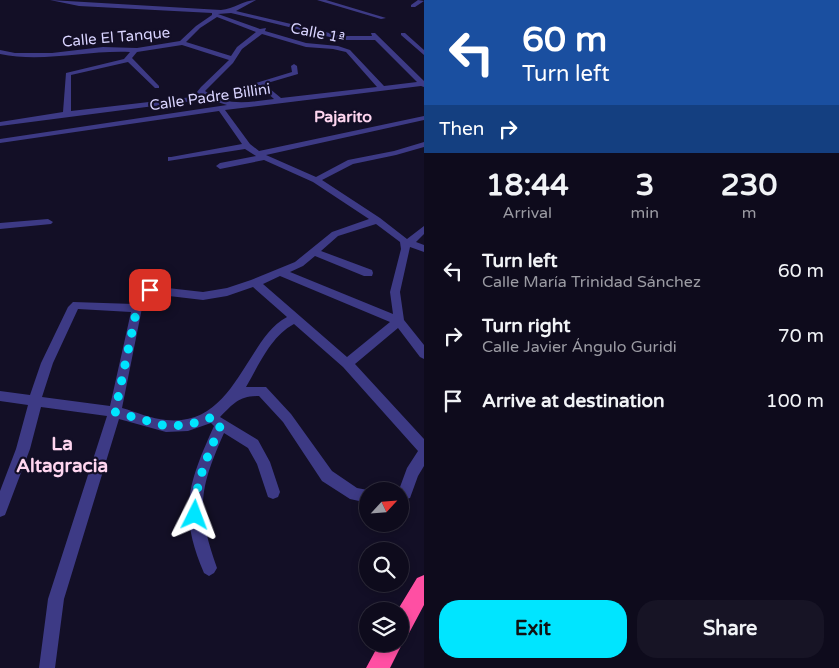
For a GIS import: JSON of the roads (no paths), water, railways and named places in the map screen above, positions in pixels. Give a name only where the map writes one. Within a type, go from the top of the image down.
[{"type":"highway","points":[[409,611],[424,584]]},
{"type":"highway","points":[[377,668],[386,652]]},
{"type":"street","points":[[53,0],[207,12],[231,11],[342,38],[377,38]]},
{"type":"street","points":[[134,7],[138,0]]},
{"type":"street","points":[[231,11],[253,0]]},
{"type":"street","points":[[320,0],[383,18]]},
{"type":"street","points":[[335,4],[342,0]]},
{"type":"street","points":[[413,6],[422,0]]},
{"type":"street","name":"Calle 1ª","points":[[207,12],[306,45],[342,48],[348,51],[382,88]]},
{"type":"street","points":[[182,43],[198,27],[216,15]]},
{"type":"street","points":[[236,106],[208,97],[201,92],[233,59],[239,48],[262,31],[268,19]]},
{"type":"street","points":[[371,33],[423,83]]},
{"type":"street","points":[[403,34],[424,53]]},
{"type":"street","name":"Calle El Tanque","points":[[0,52],[15,55],[43,55],[103,49],[135,50],[182,43],[233,59]]},
{"type":"street","points":[[66,114],[68,74],[129,59],[135,50]]},
{"type":"street","points":[[129,59],[157,87]]},
{"type":"street","points":[[280,101],[259,82],[296,73],[294,66]]},
{"type":"street","name":"Calle Padre Billini","points":[[0,141],[236,106],[423,83]]},
{"type":"street","points":[[0,124],[208,97]]},
{"type":"street","points":[[221,109],[247,146],[261,155],[316,180],[377,220],[406,242],[424,249]]},
{"type":"street","points":[[220,166],[424,118]]},
{"type":"street","points":[[316,180],[352,162],[396,153],[424,144]]},
{"type":"street","points":[[171,159],[247,146]]},
{"type":"street","points":[[47,668],[56,599],[115,412],[137,308],[144,294],[150,290],[203,296],[227,292],[255,283],[299,264],[335,234],[377,220]]},
{"type":"street","points":[[0,226],[48,222]]},
{"type":"street","points":[[406,242],[424,229]]},
{"type":"street","points":[[406,242],[406,249],[395,292],[400,321],[424,354]]},
{"type":"street","points":[[313,252],[368,273]]},
{"type":"street","points":[[280,272],[400,321]]},
{"type":"street","points":[[255,283],[347,364],[424,448]]},
{"type":"street","points":[[0,510],[26,440],[47,363],[73,307],[77,305],[137,308]]},
{"type":"street","points":[[209,568],[197,531],[194,501],[215,421],[270,338],[282,325],[296,318]]},
{"type":"street","points":[[347,364],[400,321]]},
{"type":"street","points":[[233,396],[248,391],[262,391],[287,418],[327,476],[359,495]]},
{"type":"street","points":[[0,396],[115,412],[166,426],[215,421],[253,444],[263,462],[273,492]]},
{"type":"street","points":[[408,482],[424,454]]},
{"type":"district","name":"Pajarito","points":[[343,117]]},
{"type":"district","name":"La Altagracia","points":[[62,455]]}]
